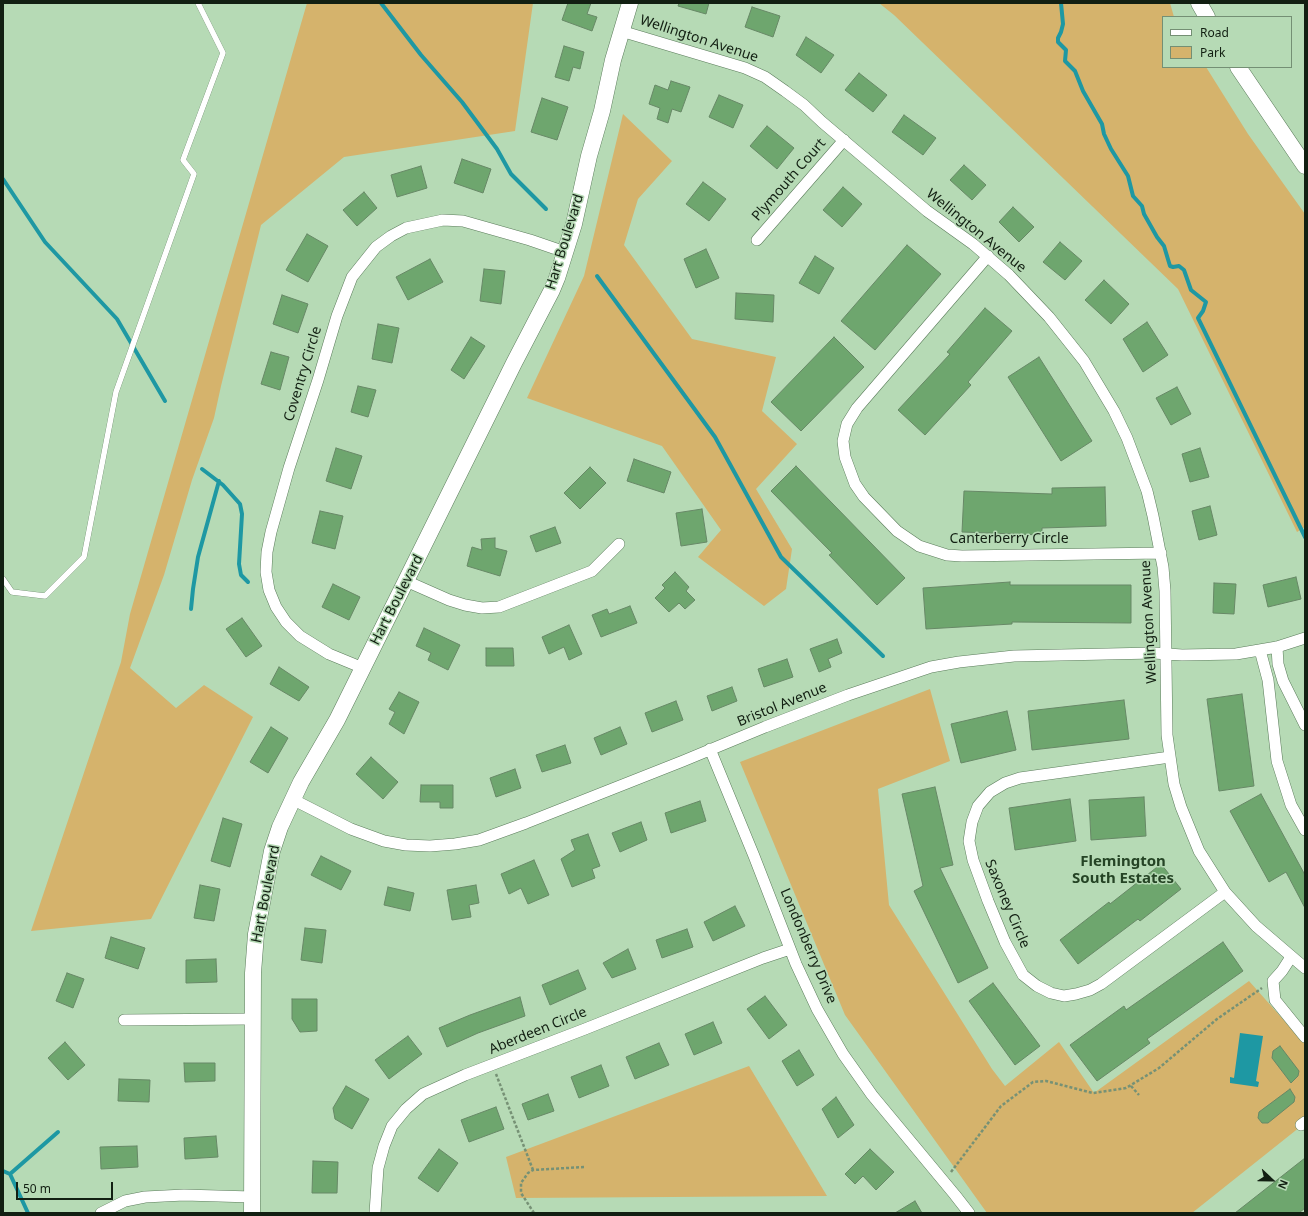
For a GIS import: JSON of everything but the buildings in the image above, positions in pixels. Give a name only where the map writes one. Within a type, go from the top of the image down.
[{"type":"street","name":"Hart Boulevard","points":[[252,1213],[253,973],[258,926],[272,852],[280,827],[292,799],[337,720],[557,278],[574,224],[613,60],[630,3]]},
{"type":"street","points":[[1199,3],[1206,16]]},
{"type":"street","name":"Wellington Avenue","points":[[621,31],[727,62],[765,77],[804,105],[927,211],[988,256],[1009,275],[1049,317],[1084,361],[1114,411],[1128,438],[1147,491],[1160,553],[1165,591],[1167,735],[1174,784],[1189,829],[1199,851],[1225,892],[1256,926],[1305,968]]},
{"type":"street","points":[[1239,68],[1305,166]]},
{"type":"street","name":"Plymouth Court","points":[[757,240],[844,140]]},
{"type":"street","name":"Coventry Circle","points":[[363,668],[329,654],[300,636],[286,622],[276,607],[269,590],[266,572],[267,552],[271,532],[289,468],[337,316],[352,278],[376,247],[391,236],[406,228],[443,220],[463,221],[530,240],[565,252]]},
{"type":"street","name":"Canterberry Circle","points":[[988,256],[857,408],[848,424],[844,441],[846,457],[855,484],[864,497],[897,531],[919,546],[947,555],[1160,553]]},
{"type":"street","points":[[406,581],[449,600],[465,605],[482,608],[498,607],[592,571],[619,544]]},
{"type":"street","name":"Bristol Avenue","points":[[292,799],[351,829],[384,841],[406,845],[430,846],[455,844],[479,840],[514,828],[765,726],[848,695],[931,667],[1014,656],[1154,653],[1236,654],[1277,647],[1305,638]]},
{"type":"street","points":[[1277,647],[1278,664],[1283,681],[1305,725]]},
{"type":"street","points":[[1260,650],[1268,680],[1278,761],[1291,805],[1305,830]]},
{"type":"street","name":"Londonberry Drive","points":[[710,749],[806,988],[843,1054],[872,1095],[969,1213]]},
{"type":"street","name":"Saxoney Circle","points":[[1170,757],[1020,778],[1004,783],[990,792],[978,806],[972,822],[969,841],[973,860],[988,902],[1005,942],[1023,975],[1037,986],[1051,993],[1064,996],[1090,990],[1101,984],[1225,892]]},
{"type":"street","name":"Aberdeen Circle","points":[[375,1213],[378,1168],[384,1146],[392,1126],[406,1109],[423,1094],[492,1065],[763,958],[790,949]]},
{"type":"street","points":[[1291,957],[1273,981],[1275,1000],[1305,1037]]},
{"type":"street","points":[[124,1020],[252,1019]]},
{"type":"street","points":[[101,1213],[125,1201],[145,1197],[184,1195],[252,1197]]},
{"type":"lane","points":[[3,579],[12,592],[45,596],[84,557],[116,392],[194,174],[183,160],[223,53],[198,3]]},
{"type":"path","points":[[944,1182],[1001,1106],[1033,1082],[1046,1081],[1094,1093],[1131,1086],[1159,1068],[1218,1019],[1273,981]]},
{"type":"path","points":[[492,1065],[534,1170]]},
{"type":"path","points":[[1131,1086],[1139,1095]]},
{"type":"path","points":[[534,1213],[521,1193],[521,1183],[528,1173],[534,1170],[584,1167]]},
{"type":"green space","points":[[307,3],[533,3],[515,131],[344,157],[261,225],[214,418],[192,480],[164,575],[130,668],[176,708],[204,685],[253,717],[151,919],[31,931],[121,662],[130,614]]},
{"type":"green space","points":[[879,3],[1170,3],[1174,16],[1162,16],[1162,68],[1207,68],[1248,134],[1305,214],[1305,527],[1297,532],[1178,289],[894,15]]},
{"type":"green space","points":[[623,114],[672,161],[638,199],[624,245],[692,339],[776,357],[762,411],[797,444],[756,489],[792,549],[786,589],[764,606],[698,557],[721,530],[662,446],[527,398],[584,276]]},
{"type":"green space","points":[[930,689],[950,761],[878,789],[889,905],[992,1069],[1005,1086],[1059,1042],[1094,1093],[1249,981],[1305,1044],[1305,1123],[1192,1213],[987,1213],[845,1015],[740,762]]},
{"type":"green space","points":[[749,1066],[827,1196],[516,1198],[506,1157]]},
{"type":"water","points":[[1240,1033],[1263,1036],[1256,1081],[1259,1082],[1258,1087],[1230,1083],[1230,1077],[1234,1078]]},
{"type":"waterway","points":[[381,3],[421,55],[462,102],[497,149],[511,174],[546,209]]},
{"type":"waterway","points":[[1061,3],[1063,24],[1058,42],[1066,50],[1065,61],[1075,71],[1083,91],[1102,124],[1104,134],[1111,149],[1128,176],[1133,196],[1142,206],[1144,214],[1164,246],[1170,266],[1179,266],[1184,270],[1191,290],[1206,302],[1203,311],[1198,318],[1305,537]]},
{"type":"waterway","points":[[3,179],[45,242],[117,319],[165,401]]},
{"type":"waterway","points":[[597,276],[715,437],[781,557],[883,656]]},
{"type":"waterway","points":[[202,469],[223,485],[240,504],[242,514],[239,564],[241,575],[248,582]]},
{"type":"waterway","points":[[191,609],[198,557],[219,481]]},
{"type":"waterway","points":[[10,1174],[58,1132]]},
{"type":"waterway","points":[[3,1171],[10,1174],[28,1213]]},
{"type":"district","name":"Flemington South Estates","points":[[1123,870]]}]
